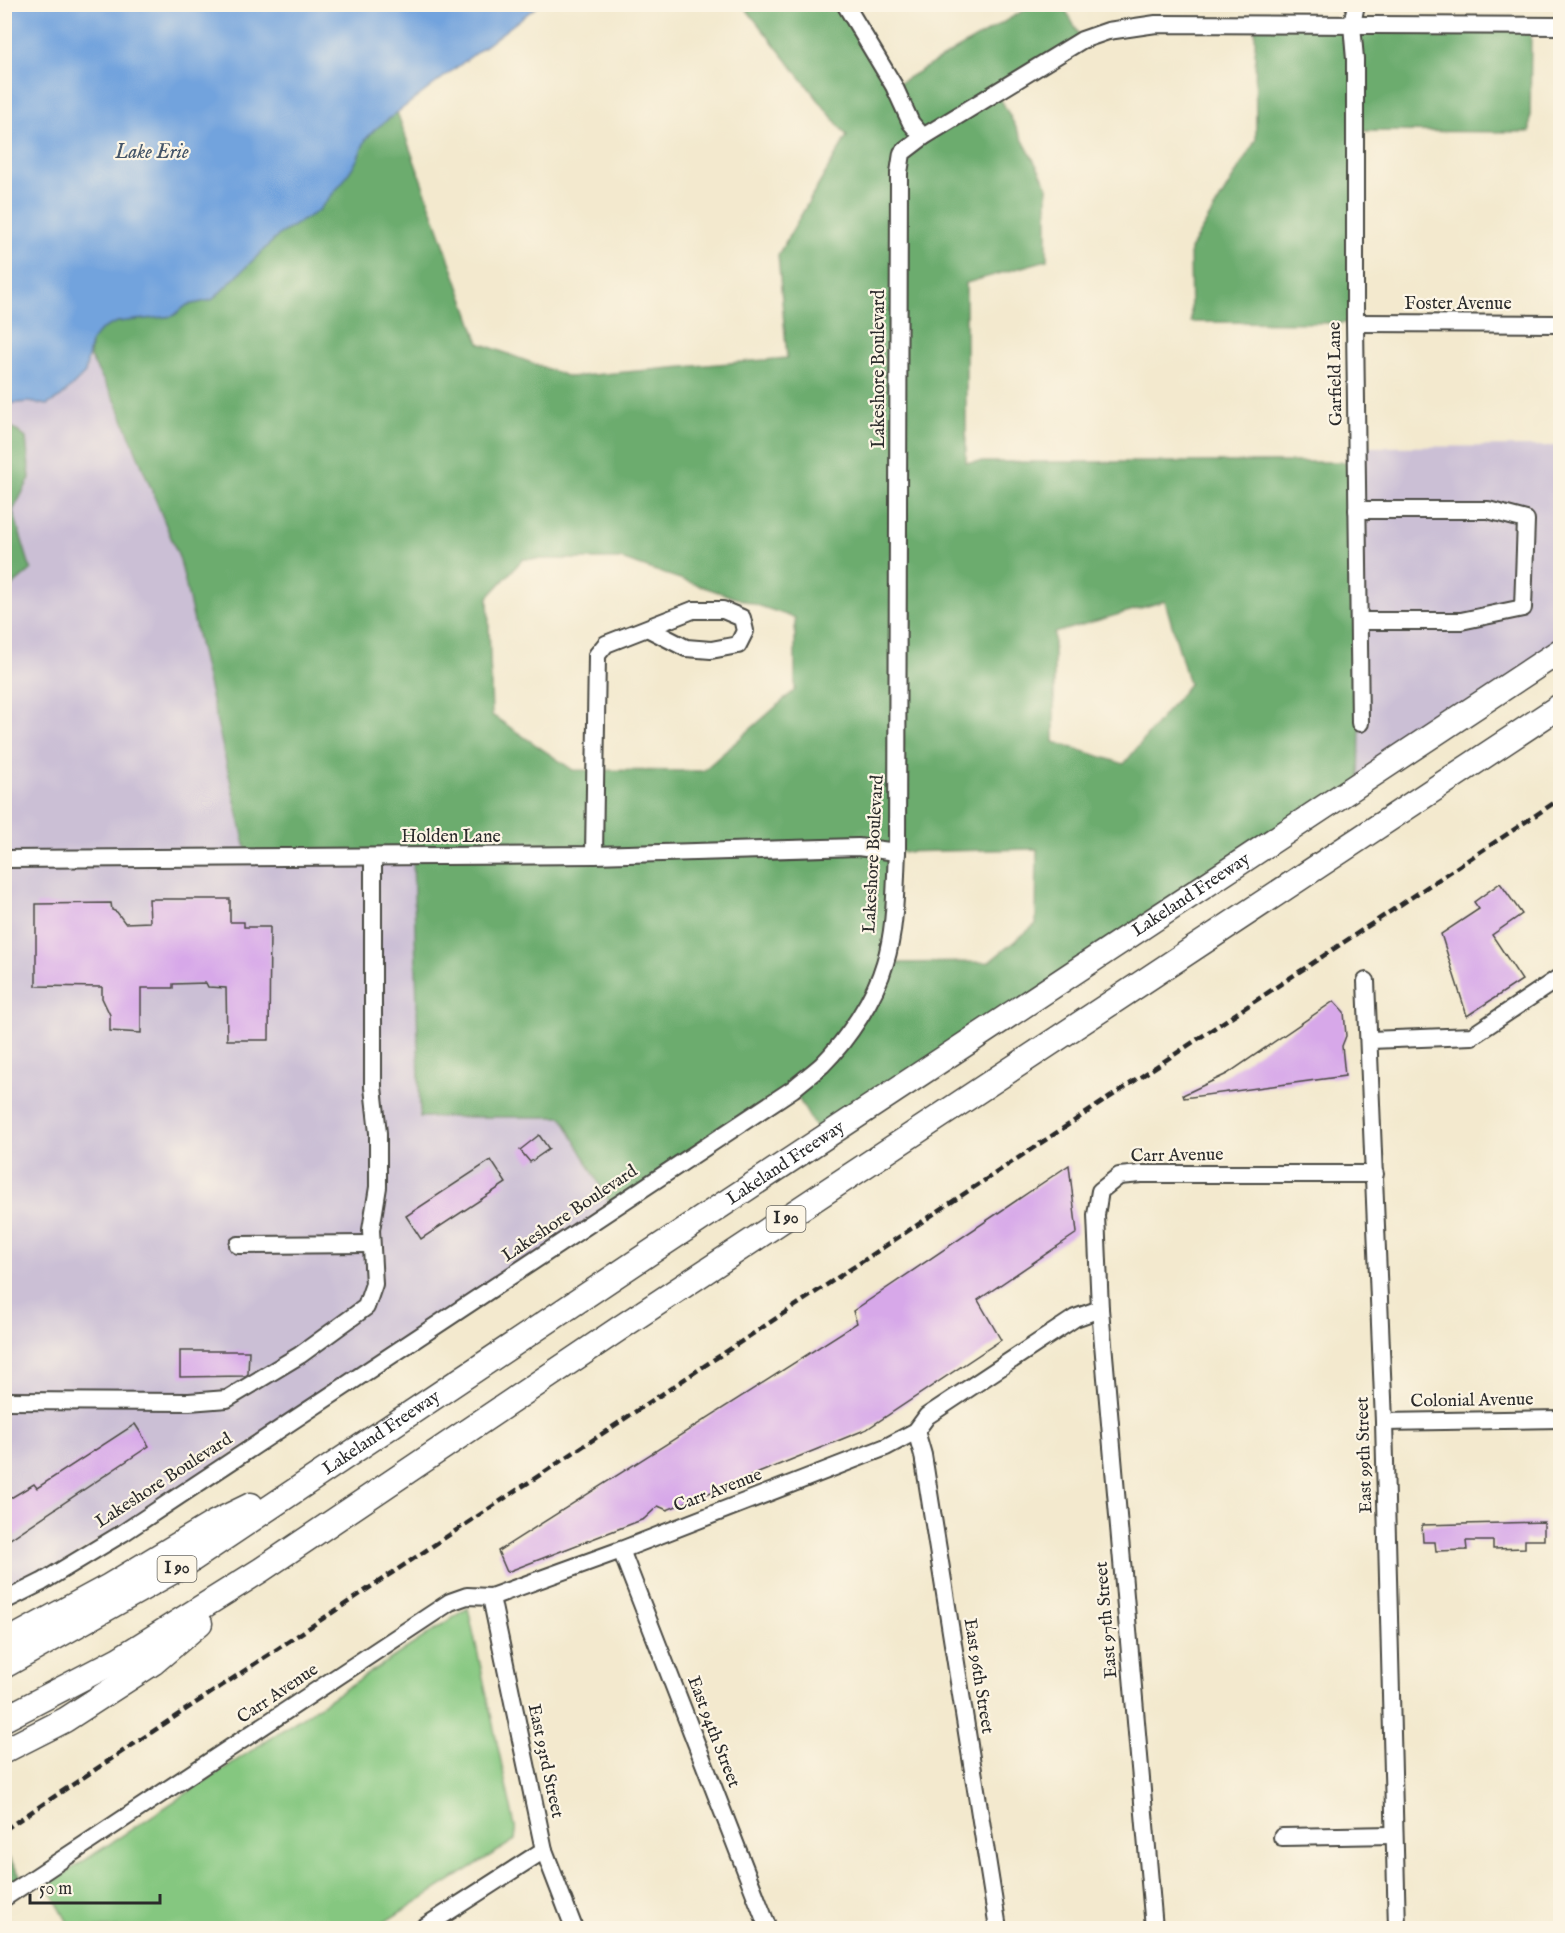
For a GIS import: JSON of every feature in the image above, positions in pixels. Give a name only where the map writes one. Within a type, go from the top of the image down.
[{"type":"highway","name":"Lakeland Freeway","points":[[4,1666],[181,1567],[657,1248],[1560,651]]},
{"type":"highway","name":"I 90","points":[[4,1719],[119,1659],[261,1570],[620,1328],[1560,706]]},
{"type":"highway","points":[[4,1643],[109,1586],[214,1523],[342,1460]]},
{"type":"highway","points":[[4,1751],[65,1720],[153,1663],[261,1570]]},
{"type":"street","points":[[845,4],[894,86],[911,123],[924,137]]},
{"type":"street","points":[[1352,25],[1356,4]]},
{"type":"street","name":"Lakeshore Boulevard","points":[[4,1601],[42,1582],[123,1533],[543,1256],[800,1083],[822,1065],[845,1038],[868,1002],[885,963],[893,921],[897,852],[899,173],[902,153],[924,137],[1082,40],[1108,31],[1156,24],[1560,26]]},
{"type":"street","name":"Garfield Lane","points":[[1352,25],[1355,59],[1355,323],[1360,723]]},
{"type":"street","name":"Foster Avenue","points":[[1355,323],[1560,324]]},
{"type":"street","points":[[1357,510],[1488,510],[1526,520],[1523,608],[1461,621],[1359,621]]},
{"type":"street","points":[[594,855],[597,655],[606,644],[693,610],[723,610],[742,618],[745,631],[738,645],[711,650],[686,648],[647,628]]},
{"type":"street","name":"Holden Lane","points":[[4,859],[594,855],[858,847],[897,852]]},
{"type":"street","points":[[4,1401],[189,1402],[227,1399],[300,1355],[366,1307],[374,1284],[371,1230],[378,1187],[378,1132],[373,1087],[373,857]]},
{"type":"street","points":[[1370,1040],[1472,1036],[1560,978]]},
{"type":"street","name":"East 99th Street","points":[[1366,981],[1384,1422],[1397,1929]]},
{"type":"street","name":"Carr Avenue","points":[[4,1898],[450,1602],[467,1596],[491,1597],[621,1550],[886,1447],[916,1431],[927,1416],[1065,1324],[1100,1309],[1096,1215],[1100,1191],[1119,1176],[1141,1174],[1375,1174]]},
{"type":"street","points":[[238,1245],[372,1244]]},
{"type":"street","name":"East 97th Street","points":[[1100,1309],[1154,1929]]},
{"type":"street","name":"Colonial Avenue","points":[[1384,1422],[1560,1419]]},
{"type":"street","name":"East 96th Street","points":[[916,1431],[924,1455],[998,1929]]},
{"type":"street","name":"East 94th Street","points":[[621,1550],[768,1929]]},
{"type":"street","name":"East 93rd Street","points":[[491,1597],[544,1850],[574,1929]]},
{"type":"street","points":[[1282,1837],[1394,1835]]},
{"type":"street","points":[[423,1929],[544,1850]]},
{"type":"shaded area","points":[[90,357],[117,404],[180,560],[248,857],[413,857],[420,1117],[562,1117],[613,1209],[5,1601],[4,592],[31,570],[13,511],[30,478],[26,438],[5,421],[5,404],[30,402],[47,405],[85,373]]},
{"type":"shaded area","points":[[1560,446],[1560,651],[1359,784],[1356,447]]},
{"type":"green space","points":[[743,5],[845,5],[894,86],[1033,5],[1063,5],[1082,40],[997,92],[1047,185],[1047,260],[966,283],[966,462],[1357,462],[1359,784],[822,1139],[793,1089],[613,1209],[562,1117],[420,1117],[413,857],[248,858],[180,560],[117,404],[90,357],[91,342],[100,330],[117,322],[173,316],[187,305],[212,300],[280,234],[318,211],[342,183],[356,162],[366,139],[397,112],[479,343],[569,377],[787,358],[778,255],[847,136]],"holes":[[[523,559],[621,559],[795,618],[795,690],[703,771],[573,770],[492,715],[488,597]],[[1165,601],[1189,684],[1124,764],[1054,742],[1054,633]],[[1037,849],[1036,924],[989,962],[886,963],[897,852]]]},
{"type":"green space","points":[[1255,25],[1531,26],[1530,132],[1353,131],[1355,323],[1191,322],[1190,249],[1256,140]]},
{"type":"green space","points":[[4,421],[26,438],[30,478],[13,511],[31,570],[5,592]]},
{"type":"green space","points":[[468,1608],[516,1831],[515,1840],[375,1928],[71,1928],[47,1885]]},
{"type":"green space","points":[[4,1851],[26,1884],[4,1898]]},
{"type":"water","name":"Lake Erie","points":[[5,4],[539,5],[374,130],[366,139],[356,162],[342,183],[318,211],[280,234],[212,300],[187,305],[173,316],[117,322],[100,330],[91,342],[85,373],[61,397],[47,405],[29,402],[5,404]]},
{"type":"building","points":[[1500,883],[1522,914],[1492,935],[1522,980],[1467,1016],[1441,934],[1479,909],[1474,902]]},
{"type":"building","points":[[149,899],[230,899],[230,922],[244,922],[244,927],[270,927],[269,1040],[227,1040],[226,988],[208,987],[206,983],[173,984],[173,988],[141,988],[141,1033],[110,1031],[110,1015],[102,998],[102,987],[36,986],[36,904],[111,903],[112,910],[117,912],[125,923],[150,922]]},
{"type":"building","points":[[1334,1001],[1344,1012],[1346,1036],[1342,1046],[1345,1076],[1184,1098],[1183,1095],[1227,1074]]},
{"type":"building","points":[[539,1135],[549,1149],[530,1162],[520,1150]]},
{"type":"building","points":[[491,1160],[506,1183],[421,1239],[406,1216]]},
{"type":"building","points":[[1069,1165],[1077,1233],[978,1300],[1001,1340],[867,1429],[667,1510],[658,1506],[644,1519],[507,1572],[498,1551],[857,1323],[853,1311]]},
{"type":"building","points":[[180,1351],[249,1351],[248,1374],[245,1376],[180,1377]]},
{"type":"building","points":[[135,1424],[149,1446],[4,1543],[4,1502],[34,1484],[37,1488]]},
{"type":"building","points":[[1544,1522],[1544,1540],[1525,1540],[1525,1548],[1493,1549],[1493,1541],[1466,1541],[1467,1550],[1436,1551],[1435,1542],[1423,1542],[1422,1525]]},
{"type":"railway","points":[[4,1830],[1560,799]]}]
